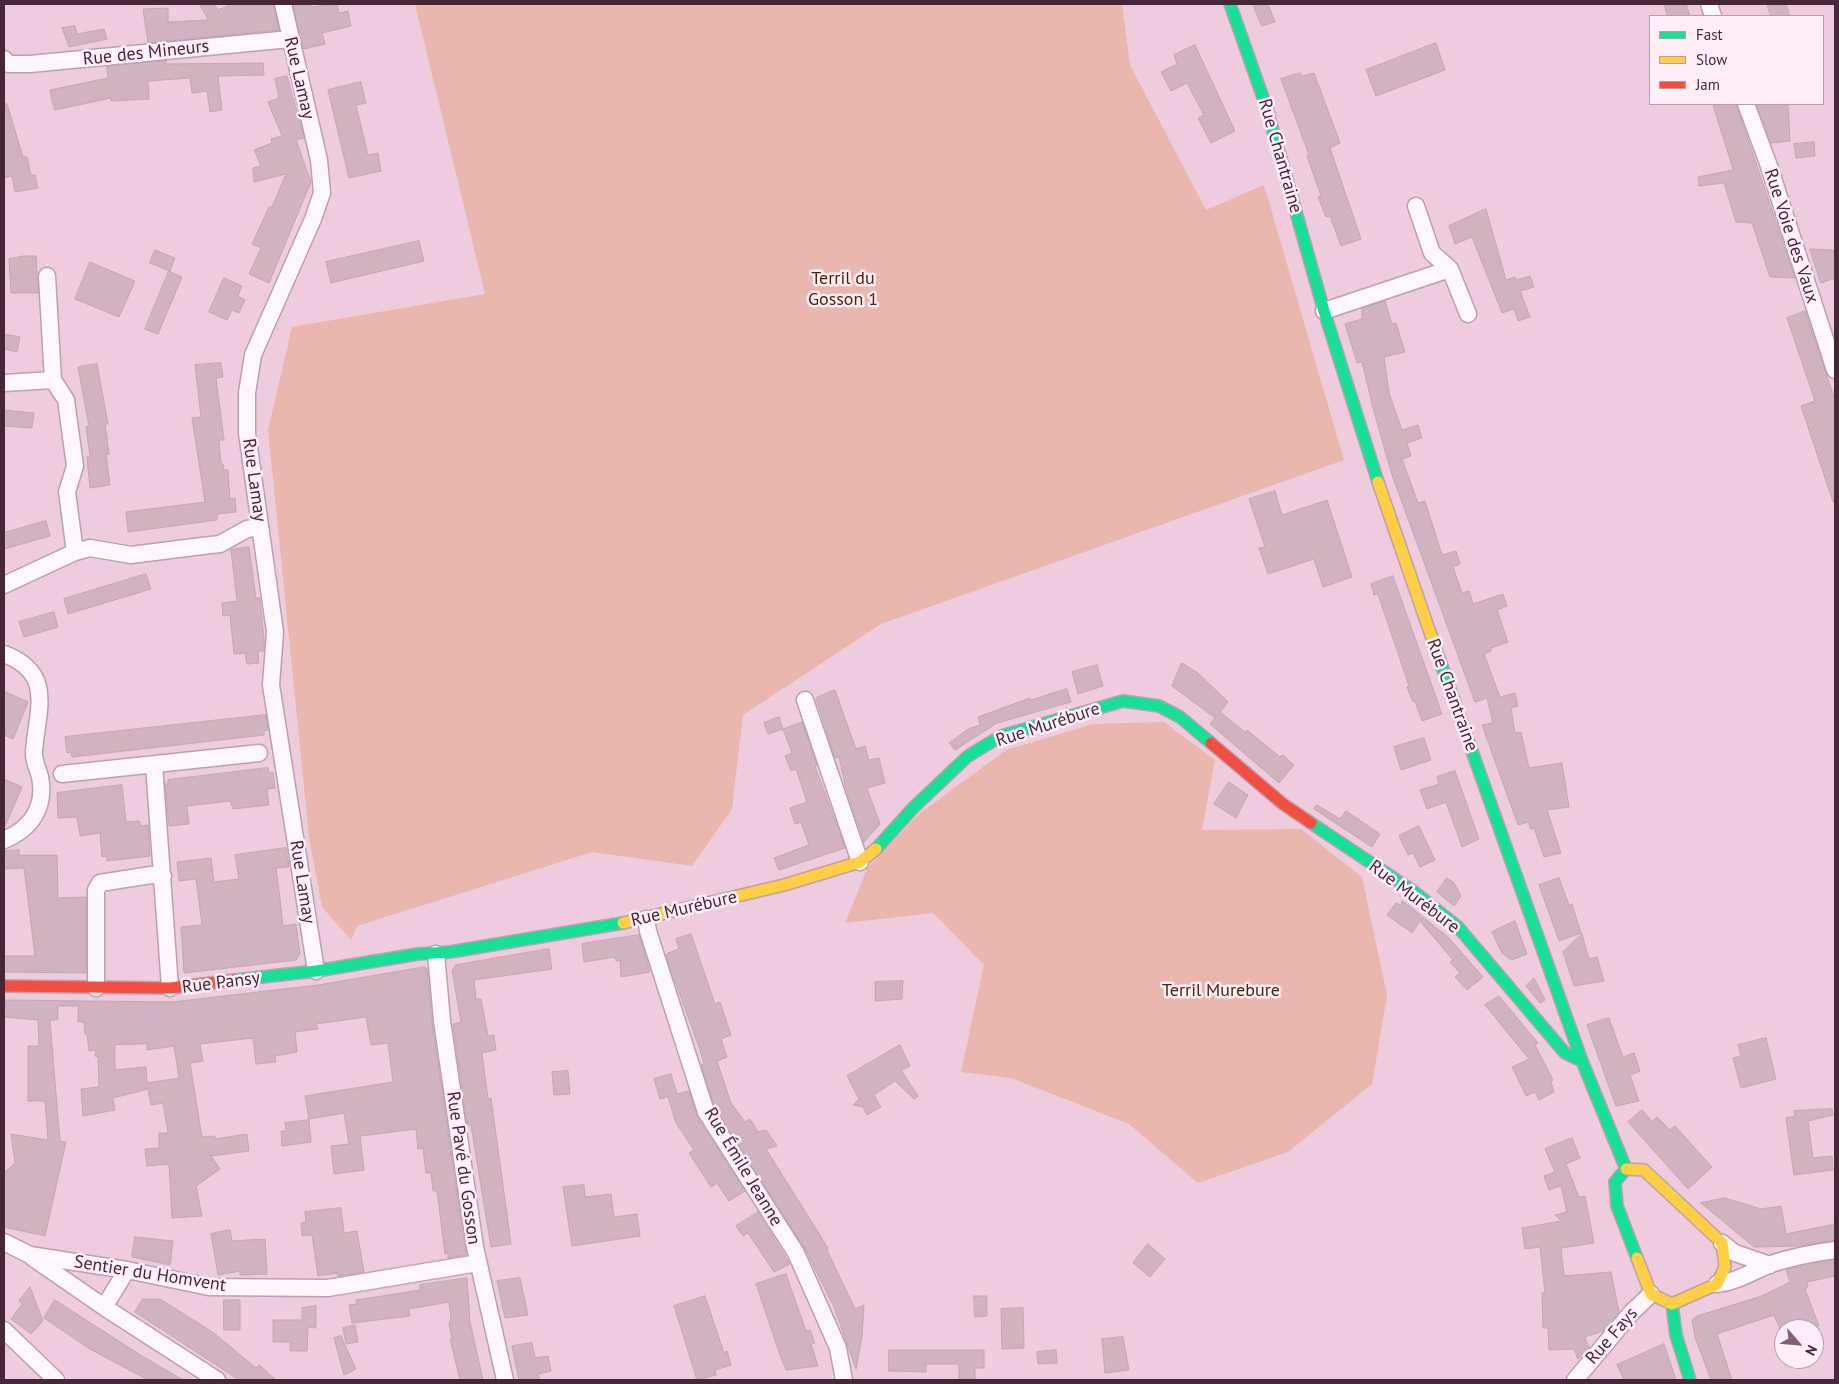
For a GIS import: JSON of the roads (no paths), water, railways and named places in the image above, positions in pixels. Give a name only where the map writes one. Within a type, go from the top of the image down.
[{"type":"street","name":"Rue Lamay","points":[[283,4],[319,160],[322,193],[313,219],[253,355],[247,393],[247,433],[275,632],[271,685],[316,971]]},
{"type":"street","name":"Rue Chantraine","points":[[1230,4],[1266,106],[1324,310],[1396,541],[1582,1061],[1626,1168]]},
{"type":"street","name":"Rue des Mineurs","points":[[4,58],[8,64],[30,64],[290,39]]},
{"type":"street","name":"Rue Voie des Vaux","points":[[1746,105],[1769,166],[1835,370]]},
{"type":"street","points":[[1416,206],[1432,252],[1450,269],[1468,314]]},
{"type":"street","points":[[1324,310],[1450,269]]},
{"type":"street","points":[[47,276],[53,380],[66,400],[75,466],[67,492],[75,552]]},
{"type":"street","points":[[4,383],[53,380]]},
{"type":"street","points":[[4,585],[75,552],[90,548],[131,555],[220,544],[241,531],[260,527]]},
{"type":"street","points":[[4,654],[24,665],[38,686],[40,707],[34,759],[41,787],[40,803],[34,818],[21,832],[4,840]]},
{"type":"street","points":[[805,700],[860,862]]},
{"type":"street","name":"Rue Murébure","points":[[436,954],[646,919],[784,885],[860,862],[872,853],[914,807],[968,756],[1001,736],[1123,701],[1159,706],[1180,717],[1283,804],[1413,891],[1458,927],[1565,1053],[1582,1061]]},
{"type":"street","points":[[62,774],[259,753]]},
{"type":"street","points":[[154,765],[170,988]]},
{"type":"street","points":[[96,988],[96,890],[100,884],[151,875],[163,876]]},
{"type":"street","name":"Rue Émile Jeanne","points":[[646,919],[648,931],[706,1112],[796,1253],[838,1348],[844,1380]]},
{"type":"street","name":"Rue Pansy","points":[[4,986],[170,988],[316,971],[418,954],[436,954]]},
{"type":"street","name":"Rue Pavé du Gosson","points":[[436,954],[442,1021],[478,1263],[506,1380]]},
{"type":"street","points":[[1770,1265],[1735,1253],[1644,1170],[1626,1168],[1615,1182],[1617,1206],[1651,1294],[1672,1304],[1717,1284],[1728,1283],[1770,1265],[1807,1254],[1835,1250]]},
{"type":"street","name":"Sentier du Homvent","points":[[4,1242],[30,1255],[127,1270],[209,1287],[328,1288],[478,1263]]},
{"type":"street","points":[[1717,1284],[1726,1267],[1722,1243]]},
{"type":"street","points":[[30,1255],[104,1307],[217,1380]]},
{"type":"street","points":[[104,1307],[127,1270]]},
{"type":"street","name":"Rue Fays","points":[[1575,1380],[1632,1312],[1651,1294]]},
{"type":"street","points":[[1672,1304],[1676,1335],[1690,1380]]},
{"type":"street","points":[[4,1330],[56,1380]]},
{"type":"park label","name":"Terril du Gosson 1","points":[[843,289]]},
{"type":"park label","name":"Terril Murebure","points":[[1221,991]]}]
